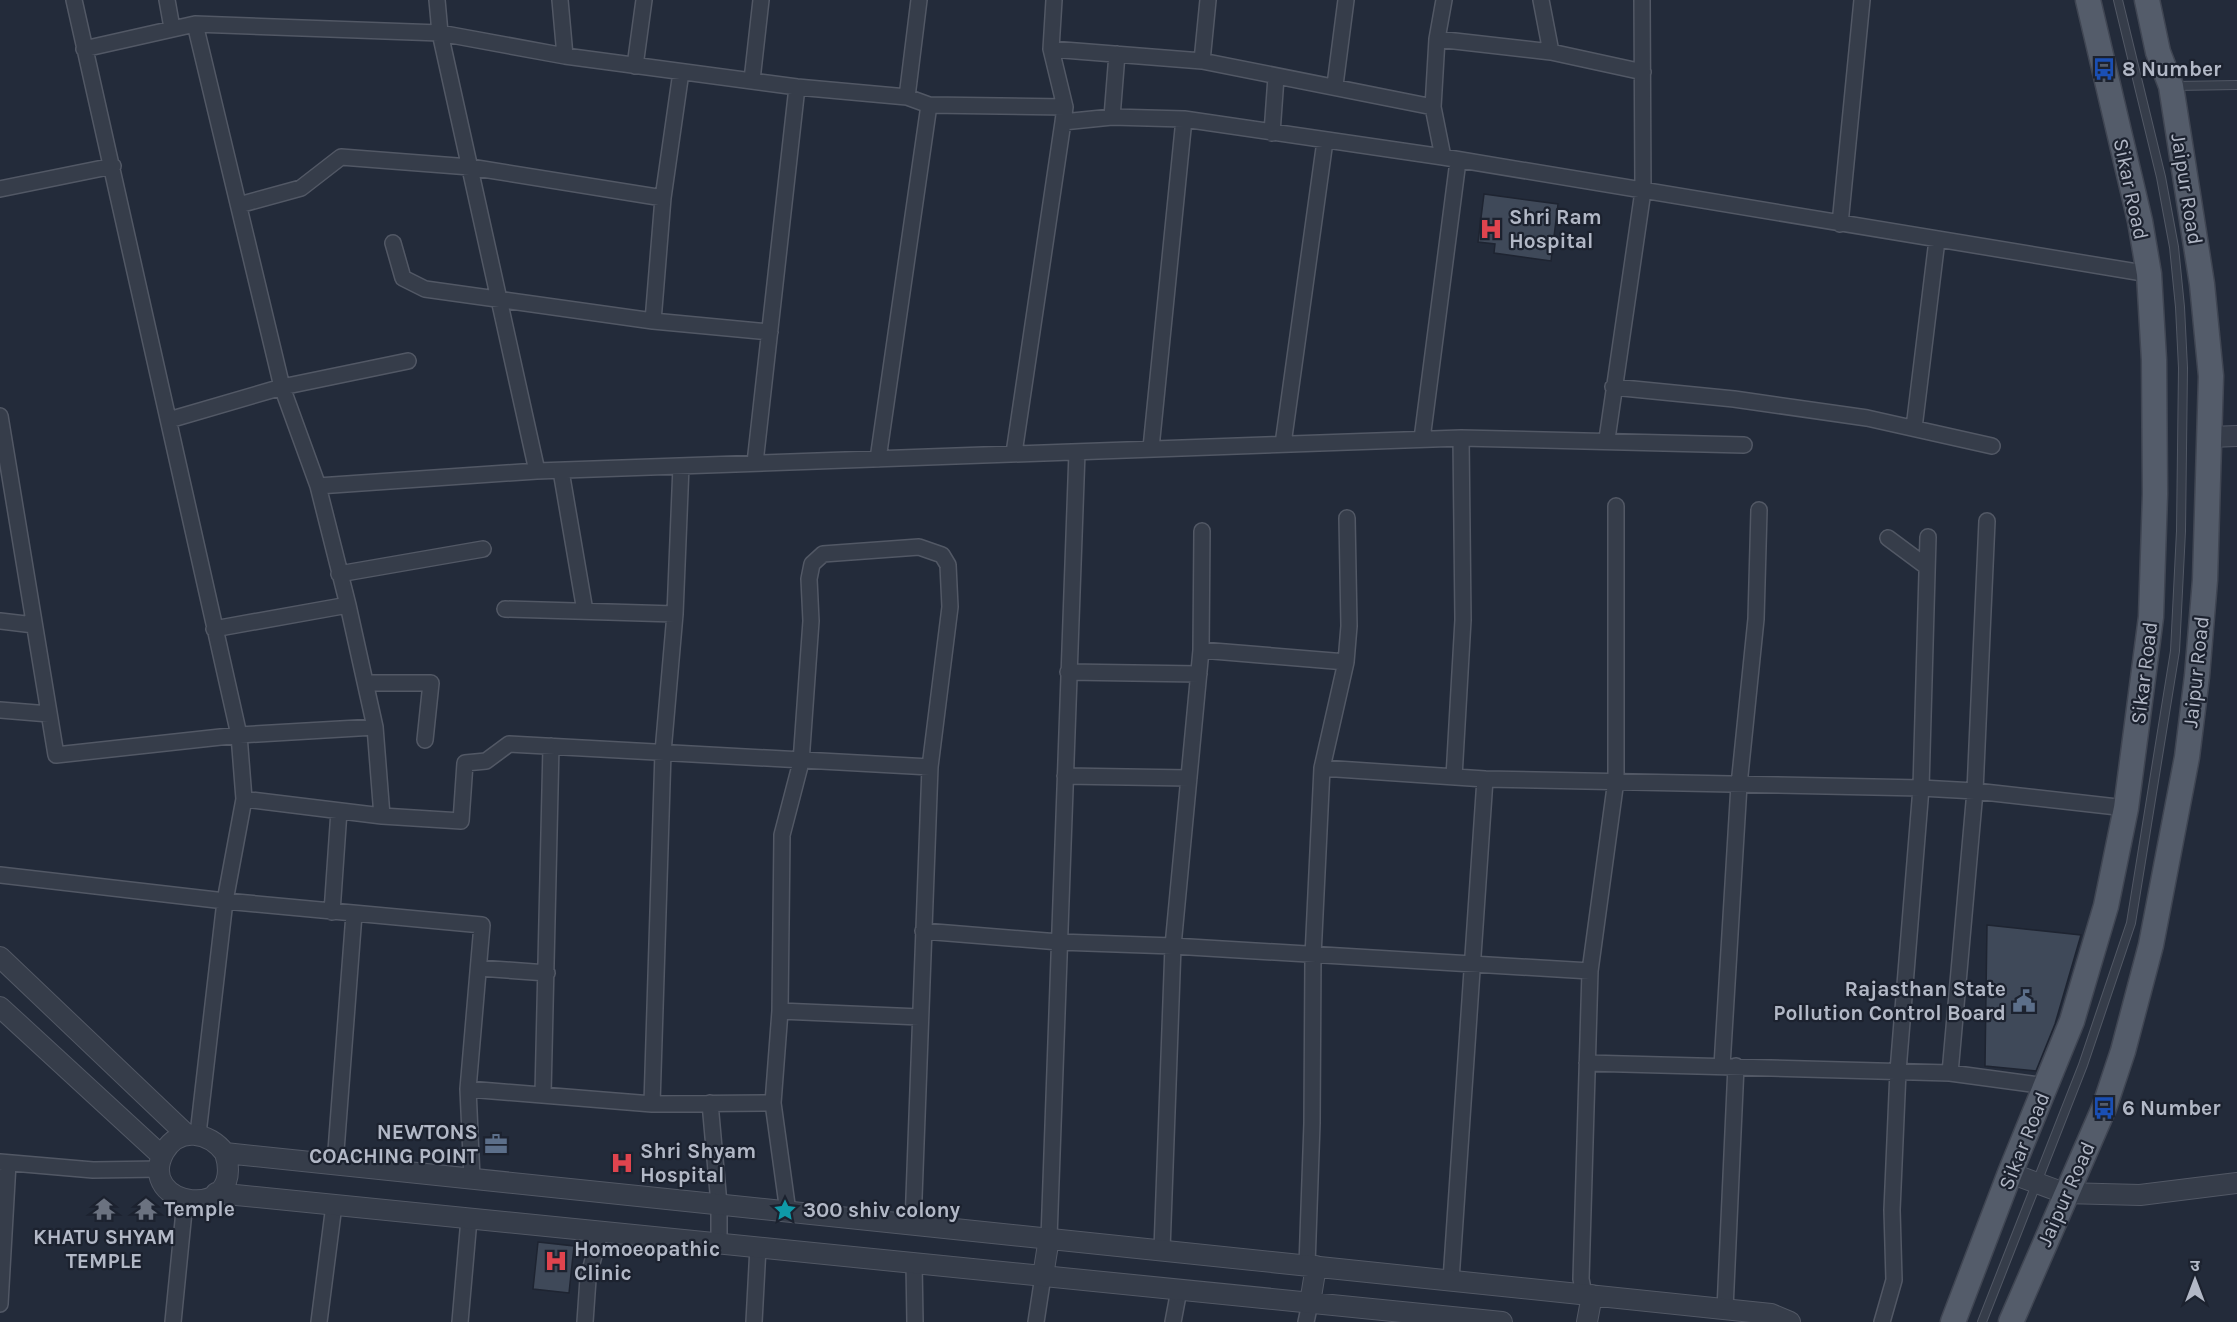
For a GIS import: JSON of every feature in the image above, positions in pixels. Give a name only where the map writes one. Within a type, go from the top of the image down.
[{"type":"main road","name":"Sikar Road","points":[[1953,1322],[2072,1021],[2106,906],[2126,808],[2151,617],[2155,494],[2154,371],[2149,274],[2140,221],[2088,0]]},
{"type":"main road","name":"Jaipur Road","points":[[2011,1322],[2064,1193],[2104,1108],[2123,1051],[2151,945],[2167,866],[2197,676],[2205,580],[2211,376],[2202,284],[2171,86],[2158,52],[2147,0]]},
{"type":"street","points":[[74,0],[239,735],[244,799],[225,901],[192,1135]]},
{"type":"street","points":[[167,0],[172,28]]},
{"type":"street","points":[[436,0],[440,33],[537,471]]},
{"type":"street","points":[[560,0],[566,56]]},
{"type":"street","points":[[635,66],[644,0]]},
{"type":"street","points":[[753,80],[760,0]]},
{"type":"street","points":[[907,97],[919,0]]},
{"type":"street","points":[[1014,453],[1064,115],[1051,49],[1054,0]]},
{"type":"street","points":[[1202,61],[1208,0]]},
{"type":"street","points":[[1335,86],[1346,0]]},
{"type":"street","points":[[1422,440],[1450,159],[1433,107],[1437,39],[1444,0]]},
{"type":"street","points":[[1541,0],[1551,52]]},
{"type":"street","points":[[1608,440],[1643,190],[1642,0]]},
{"type":"street","points":[[1840,224],[1862,0]]},
{"type":"street","points":[[84,49],[195,24],[440,33],[635,66],[797,87],[907,97],[929,105],[1064,115],[1184,119],[1450,159],[2149,274]]},
{"type":"street","points":[[195,24],[282,387],[318,486],[348,605],[375,727],[382,816]]},
{"type":"street","points":[[1437,39],[1551,52],[1643,72]]},
{"type":"street","points":[[1051,49],[1202,61],[1433,107]]},
{"type":"street","points":[[1112,117],[1117,54]]},
{"type":"street","points":[[653,321],[663,198],[681,72]]},
{"type":"street","points":[[1272,133],[1276,77]]},
{"type":"street","points":[[755,463],[797,87]]},
{"type":"street","points":[[878,459],[929,105]]},
{"type":"street","points":[[1151,448],[1184,119]]},
{"type":"street","points":[[1283,444],[1326,141]]},
{"type":"street","points":[[239,205],[301,188],[341,157],[470,167],[663,198]]},
{"type":"street","points":[[0,189],[113,166]]},
{"type":"street","points":[[1914,428],[1937,240]]},
{"type":"street","points":[[393,243],[403,278],[411,284],[499,300],[653,321],[770,332]]},
{"type":"street","points":[[169,420],[282,387],[408,361]]},
{"type":"street","points":[[1614,387],[1734,399],[1867,418],[1992,446]]},
{"type":"street","points":[[0,422],[56,755],[239,735],[375,727]]},
{"type":"street","points":[[2210,437],[2237,436]]},
{"type":"street","points":[[1454,777],[1463,620],[1461,438]]},
{"type":"street","points":[[318,486],[537,471],[1461,438],[1744,444]]},
{"type":"street","points":[[1036,1322],[1049,1238],[1077,452]]},
{"type":"street","points":[[652,1104],[663,752],[675,614],[681,466]]},
{"type":"street","points":[[561,471],[585,611]]},
{"type":"street","points":[[1587,1322],[1588,1295],[1581,1279],[1590,971],[1616,780],[1616,506]]},
{"type":"street","points":[[1725,1309],[1729,1066],[1739,785],[1756,619],[1759,510]]},
{"type":"street","points":[[1308,1312],[1312,1266],[1313,956],[1322,768],[1346,662],[1349,626],[1347,518]]},
{"type":"street","points":[[1950,1073],[1975,791],[1987,521]]},
{"type":"street","points":[[1162,1250],[1173,946],[1201,650],[1202,531]]},
{"type":"street","points":[[1881,1322],[1894,1280],[1893,1210],[1898,1071],[1921,788],[1928,537]]},
{"type":"street","points":[[1888,538],[1927,567]]},
{"type":"street","points":[[788,1212],[773,1103],[780,1011],[782,835],[801,762],[810,621],[809,579],[812,564],[823,554],[919,547],[942,555],[948,565],[950,607],[930,767],[913,1224]]},
{"type":"street","points":[[339,574],[483,549]]},
{"type":"street","points":[[214,629],[348,605]]},
{"type":"street","points":[[505,609],[675,614]]},
{"type":"street","points":[[0,621],[34,625]]},
{"type":"street","points":[[1201,650],[1346,662]]},
{"type":"street","points":[[1068,672],[1199,674]]},
{"type":"street","points":[[366,683],[431,683],[425,741]]},
{"type":"street","points":[[0,710],[49,714]]},
{"type":"street","points":[[244,799],[382,816],[461,821],[465,763],[486,761],[509,744],[801,762],[930,767]]},
{"type":"street","points":[[543,1095],[551,746]]},
{"type":"street","points":[[1322,768],[1485,779],[1921,788],[1975,791],[2126,808]]},
{"type":"street","points":[[1065,776],[1189,778]]},
{"type":"street","points":[[1450,1280],[1485,779]]},
{"type":"street","points":[[333,912],[339,811]]},
{"type":"street","points":[[0,875],[225,901],[482,925],[468,1089],[472,1178]]},
{"type":"street","points":[[335,1164],[354,914]]},
{"type":"street","points":[[923,931],[1059,942],[1173,946],[1590,971]]},
{"type":"street","points":[[0,957],[192,1135],[218,1144],[225,1153],[228,1175],[216,1193],[207,1200],[185,1200],[174,1196],[166,1188],[161,1162],[168,1146],[192,1135]]},
{"type":"street","points":[[479,968],[547,973]]},
{"type":"street","points":[[0,1007],[161,1162]]},
{"type":"street","points":[[780,1011],[920,1017]]},
{"type":"street","points":[[1587,1063],[1950,1073],[2046,1086]]},
{"type":"street","points":[[468,1089],[652,1104],[773,1103]]},
{"type":"street","points":[[710,1103],[719,1204],[719,1244]]},
{"type":"street","points":[[225,1153],[1725,1309],[1771,1314],[1790,1322]]},
{"type":"street","points":[[0,1295],[4,1162],[93,1170],[161,1162]]},
{"type":"street","points":[[2010,1173],[2064,1193],[2140,1195],[2237,1183]]},
{"type":"street","points":[[216,1193],[1179,1290],[1308,1312],[1490,1321]]},
{"type":"street","points":[[173,1322],[185,1200]]},
{"type":"street","points":[[319,1322],[334,1205]]},
{"type":"street","points":[[460,1322],[469,1219]]},
{"type":"street","points":[[585,1322],[588,1279],[600,1232]]},
{"type":"street","points":[[754,1322],[758,1248]]},
{"type":"street","points":[[914,1263],[915,1322]]},
{"type":"street","points":[[1173,1322],[1179,1290]]},
{"type":"lane","points":[[1982,1322],[2039,1184],[2083,1065],[2131,923],[2175,651],[2181,531],[2183,368],[2180,307],[2174,247],[2161,177],[2118,0]]},
{"type":"lane","points":[[2171,86],[2237,85]]},
{"type":"building","points":[[1484,194],[1558,204],[1551,261],[1494,253],[1495,244],[1478,242]]},
{"type":"building","name":"Rajasthan State Pollution Control Board","points":[[1987,925],[2081,935],[2055,1024],[2036,1071],[1985,1066]]},
{"type":"building","points":[[538,1242],[574,1246],[569,1293],[533,1289]]},
{"type":"place","name":"8 Number","points":[[2104,69]]},
{"type":"place","name":"Shri Ram Hospital","points":[[1491,229]]},
{"type":"place","name":"Rajasthan State Pollution Control Board","points":[[2024,1001]]},
{"type":"place","name":"6 Number","points":[[2104,1108]]},
{"type":"place","name":"NEWTONS COACHING POINT","points":[[496,1144]]},
{"type":"place","name":"Shri Shyam Hospital","points":[[622,1163]]},
{"type":"place","name":"KHATU SHYAM TEMPLE","points":[[104,1209]]},
{"type":"place","name":"Temple","points":[[146,1209]]},
{"type":"place","name":"300 shiv colony","points":[[785,1210]]},
{"type":"place","name":"Homoeopathic Clinic","points":[[556,1261]]}]
